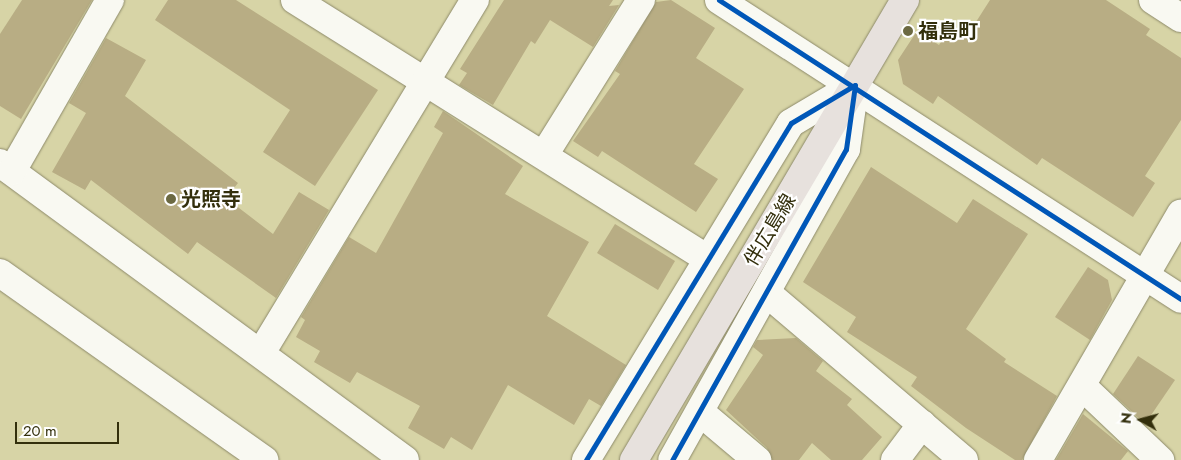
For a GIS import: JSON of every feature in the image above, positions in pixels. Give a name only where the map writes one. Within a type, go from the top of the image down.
[{"type":"main road","name":"伴広島線","points":[[634,460],[905,0]]},
{"type":"street","points":[[110,0],[6,167],[405,460]]},
{"type":"street","points":[[295,0],[707,258]]},
{"type":"street","points":[[261,353],[475,0]]},
{"type":"street","points":[[544,155],[641,0]]},
{"type":"street","points":[[720,0],[856,86],[1181,299]]},
{"type":"street","points":[[1153,0],[1181,18]]},
{"type":"street","points":[[586,460],[707,258],[791,123],[856,86]]},
{"type":"street","points":[[672,460],[768,294],[846,149],[856,86]]},
{"type":"street","points":[[1038,460],[1181,213]]},
{"type":"street","points":[[0,273],[264,460]]},
{"type":"street","points":[[768,294],[964,460]]},
{"type":"street","points":[[1082,386],[1160,460]]},
{"type":"street","points":[[700,412],[756,460]]},
{"type":"street","points":[[895,460],[922,424]]},
{"type":"building","points":[[22,0],[92,0],[21,119],[0,106],[0,34]]},
{"type":"building","points":[[168,0],[236,0],[378,90],[315,186],[263,152],[290,110],[155,20]]},
{"type":"building","points":[[504,0],[613,0],[609,6],[619,5],[593,47],[550,20],[535,44],[531,41],[493,105],[459,85],[467,73],[460,69]]},
{"type":"building","points":[[671,0],[715,28],[696,58],[744,89],[694,164],[718,179],[696,212],[602,151],[598,157],[573,141],[620,74],[615,71],[656,2]]},
{"type":"building","points":[[990,0],[1106,0],[1150,29],[1146,35],[1181,58],[1181,120],[1145,176],[1155,183],[1133,217],[1042,158],[1037,165],[938,96],[933,104],[903,84],[898,60],[917,31],[939,45],[952,26],[967,36]]},
{"type":"building","points":[[106,38],[146,60],[125,96],[238,183],[226,198],[273,234],[299,192],[329,210],[276,298],[197,242],[188,254],[91,180],[85,190],[52,172],[86,113],[69,103]]},
{"type":"building","points":[[443,111],[523,166],[505,194],[589,242],[547,316],[626,365],[601,406],[589,399],[574,425],[508,385],[472,450],[451,437],[444,449],[408,428],[420,406],[357,372],[350,383],[314,362],[320,351],[296,337],[305,320],[301,317],[349,237],[376,253],[443,133],[434,127]]},
{"type":"building","points":[[871,167],[957,223],[973,199],[1028,234],[966,329],[1006,359],[1004,362],[1057,396],[1022,460],[1015,460],[966,428],[911,386],[917,377],[847,332],[856,317],[803,282]]},
{"type":"building","points":[[615,224],[675,261],[658,290],[597,253]]},
{"type":"building","points":[[1088,267],[1108,280],[1112,300],[1090,340],[1055,317]]},
{"type":"building","points":[[796,338],[823,361],[816,371],[852,399],[847,405],[882,437],[862,460],[831,460],[812,443],[799,460],[772,460],[767,448],[726,410],[763,355],[753,347],[757,340]]},
{"type":"building","points":[[1138,356],[1175,380],[1145,424],[1113,394]]},
{"type":"building","points":[[1083,414],[1128,451],[1121,460],[1056,460]]},
{"type":"cycle path","points":[[719,0],[1181,299]]},
{"type":"cycle path","points":[[586,460],[791,123],[855,85],[846,149],[672,460]]},
{"type":"place","name":"福島町","points":[[908,31]]},
{"type":"place","name":"光照寺","points":[[171,199]]}]
